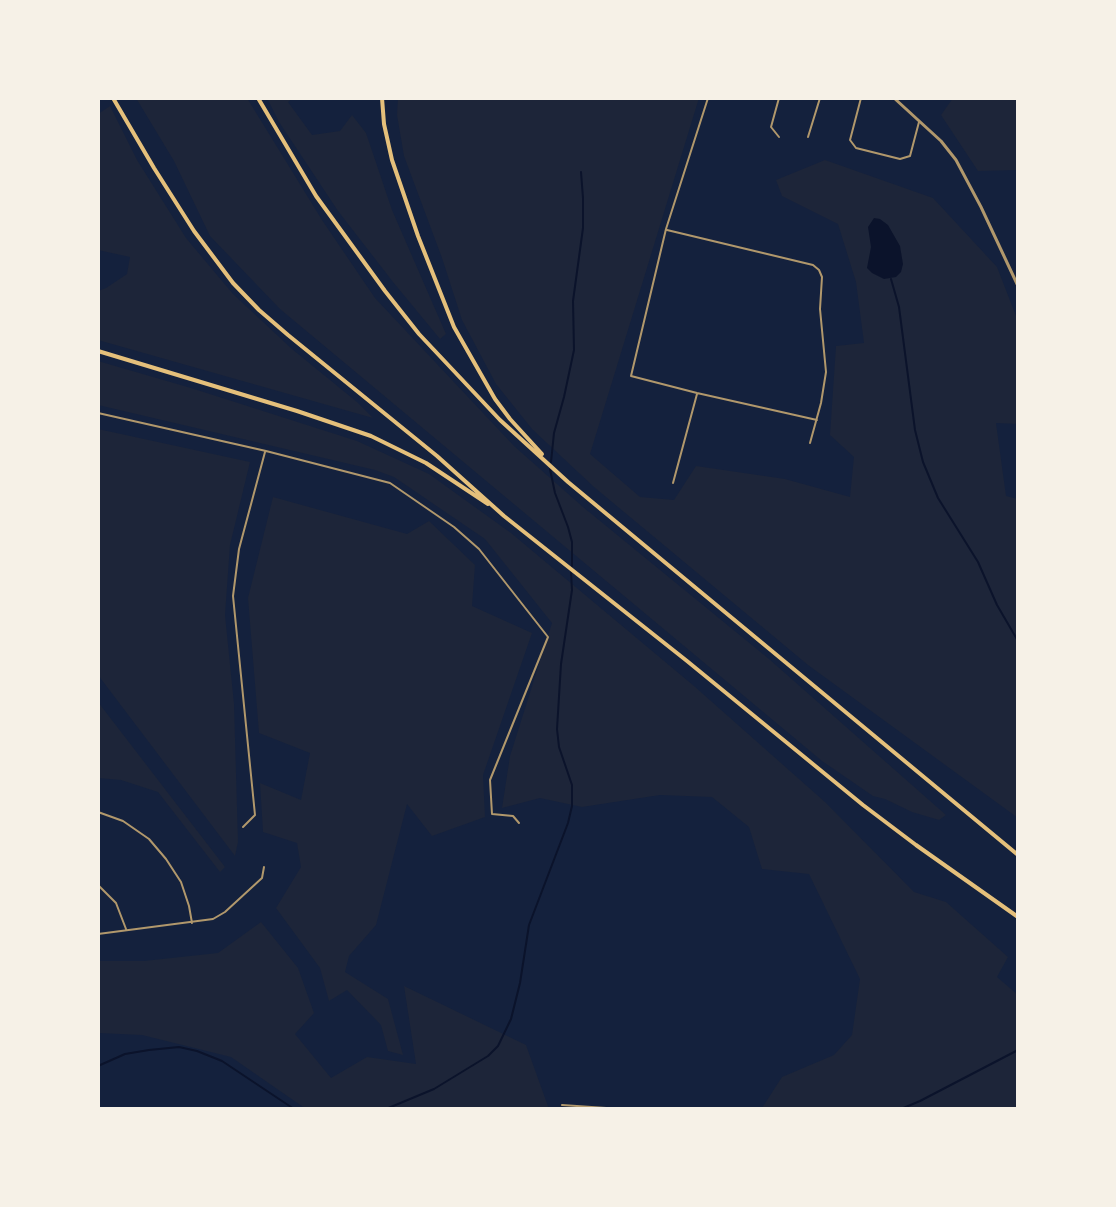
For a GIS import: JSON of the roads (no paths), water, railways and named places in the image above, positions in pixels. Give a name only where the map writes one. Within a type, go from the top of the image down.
[{"type":"highway","points":[[113,98],[194,231],[233,283],[288,335],[437,456],[504,516],[863,805],[1018,917]]},
{"type":"highway","points":[[258,98],[316,196],[385,291],[419,334],[500,420],[568,482],[1018,855]]},
{"type":"highway","points":[[382,98],[392,160],[454,327],[481,376],[510,419],[568,482]]},
{"type":"highway","points":[[98,351],[371,436],[426,463],[504,516]]},
{"type":"street","points":[[708,98],[666,229],[631,376],[817,420]]},
{"type":"street","points":[[779,98],[771,127],[779,137]]},
{"type":"street","points":[[808,137],[820,98]]},
{"type":"street","points":[[861,98],[850,140],[856,148],[900,159],[910,156],[919,120]]},
{"type":"street","points":[[894,98],[941,141],[956,160],[1018,286]]},
{"type":"street","points":[[666,229],[813,265],[819,270],[822,277],[820,309],[826,372],[810,443]]},
{"type":"street","points":[[673,483],[697,393]]},
{"type":"street","points":[[98,413],[390,483],[454,527],[479,549],[548,637],[490,780],[492,814],[513,816],[519,823]]},
{"type":"street","points":[[243,827],[255,815],[233,596],[239,549],[266,451]]},
{"type":"street","points":[[98,812],[123,821],[149,839],[166,859],[181,882],[192,923]]},
{"type":"street","points":[[98,934],[213,919],[262,878],[264,867]]},
{"type":"street","points":[[98,885],[116,903],[126,930]]},
{"type":"street","points":[[562,1105],[621,1109]]},
{"type":"waterway","points":[[551,462],[554,433],[574,350],[573,301],[583,228],[581,172]]},
{"type":"waterway","points":[[891,279],[899,307],[915,430],[923,462],[938,498],[978,562],[997,605],[1018,641]]},
{"type":"waterway","points":[[550,469],[572,542],[572,566]]},
{"type":"waterway","points":[[386,1109],[434,1089],[488,1056],[498,1046],[511,1019],[529,925],[572,806],[572,785],[559,747],[557,729],[561,664],[572,590],[571,572]]},
{"type":"waterway","points":[[98,1066],[125,1054],[179,1047],[222,1061],[294,1109]]},
{"type":"waterway","points":[[901,1109],[1018,1050]]}]
